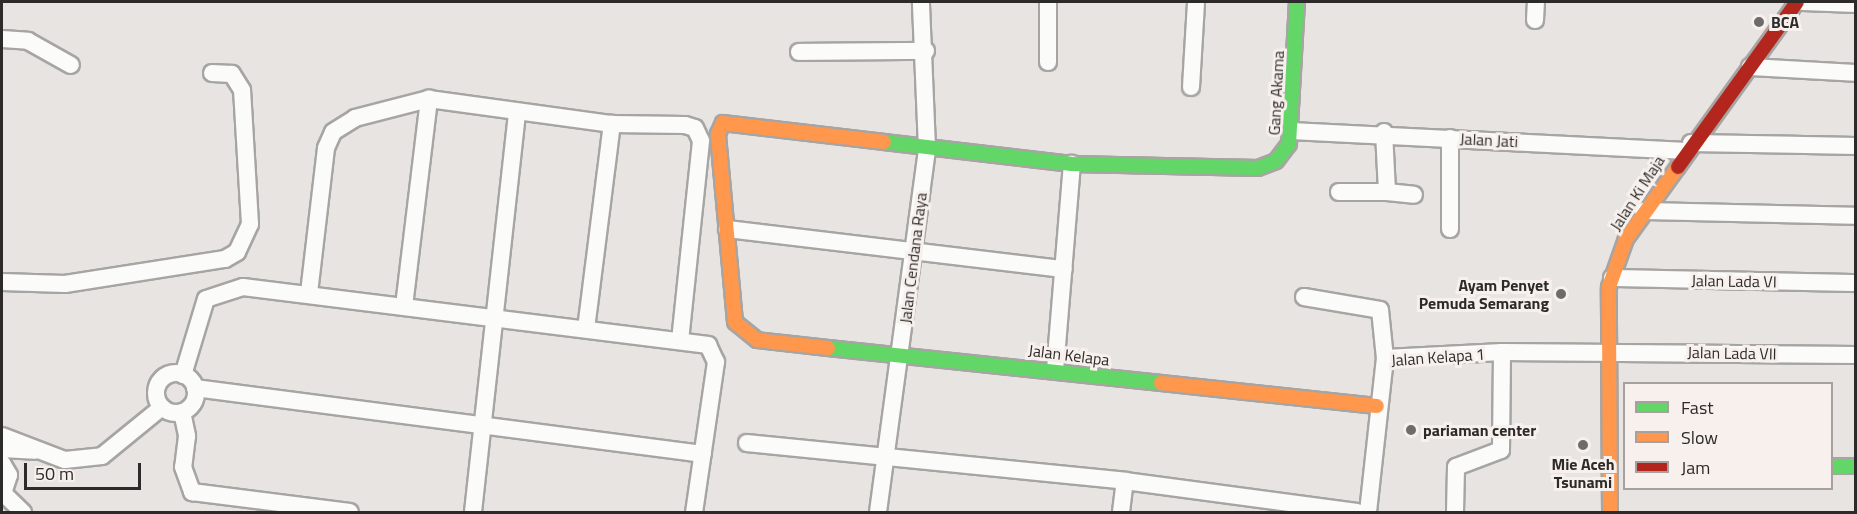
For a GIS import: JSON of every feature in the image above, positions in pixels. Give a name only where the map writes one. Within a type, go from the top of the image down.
[{"type":"street","name":"Jalan Cendana Raya","points":[[878,513],[927,148],[926,51],[921,2]]},
{"type":"street","points":[[1048,2],[1048,62]]},
{"type":"street","points":[[1191,87],[1196,2]]},
{"type":"street","name":"Gang Akama","points":[[1072,164],[1258,168],[1285,153],[1291,131],[1297,2]]},
{"type":"street","points":[[1535,20],[1536,2]]},
{"type":"street","name":"Jalan Ki Maja","points":[[1610,513],[1608,352],[1612,278],[1626,239],[1688,147],[1797,2]]},
{"type":"street","points":[[1803,2],[1856,4]]},
{"type":"street","points":[[2,39],[28,41],[71,65]]},
{"type":"street","points":[[799,52],[926,51]]},
{"type":"street","points":[[1750,67],[1856,73]]},
{"type":"street","points":[[2,282],[65,285],[225,259],[237,252],[249,224],[242,90],[232,74],[212,73]]},
{"type":"street","points":[[404,306],[429,99]]},
{"type":"street","points":[[309,293],[326,148],[333,132],[355,118],[429,99],[517,113],[612,124],[685,126],[700,134],[680,341]]},
{"type":"street","points":[[473,513],[498,321],[517,113]]},
{"type":"street","points":[[1055,370],[1064,269],[1072,164],[723,123],[718,134],[727,229],[1064,269]]},
{"type":"street","points":[[586,328],[612,124]]},
{"type":"street","name":"Jalan Jati","points":[[1291,131],[1384,132],[1450,138],[1688,147],[1856,146]]},
{"type":"street","points":[[1384,132],[1387,192]]},
{"type":"street","points":[[1450,138],[1450,229]]},
{"type":"street","points":[[1339,192],[1387,192],[1414,195]]},
{"type":"street","points":[[1643,211],[1856,216]]},
{"type":"street","name":"Jalan Kelapa","points":[[727,229],[735,322],[757,340],[900,352],[1377,406]]},
{"type":"street","name":"Jalan Lada VI","points":[[1612,278],[1856,283]]},
{"type":"street","points":[[183,375],[206,299],[212,294],[243,287],[309,293],[498,321],[586,328],[708,345],[715,355],[694,513]]},
{"type":"street","points":[[1304,297],[1380,310],[1385,358]]},
{"type":"street","points":[[1455,513],[1456,467],[1501,450],[1502,352]]},
{"type":"street","name":"Jalan Kelapa 1","points":[[1368,513],[1377,406],[1385,358],[1502,352],[1608,352]]},
{"type":"street","name":"Jalan Lada VII","points":[[1608,352],[1856,355]]},
{"type":"street","points":[[183,375],[195,388],[703,454]]},
{"type":"street","points":[[162,407],[156,394],[161,381],[183,375]]},
{"type":"street","points":[[182,412],[192,404],[195,388]]},
{"type":"street","points":[[162,407],[182,412]]},
{"type":"street","points":[[2,436],[35,451],[64,460],[102,456],[162,407]]},
{"type":"street","points":[[182,412],[187,436],[183,467],[192,492],[350,513]]},
{"type":"street","points":[[747,443],[1125,481],[1357,513]]},
{"type":"street","points":[[2,449],[35,451]]},
{"type":"street","points":[[2,463],[9,475],[3,493],[23,513]]},
{"type":"street","points":[[1610,464],[1623,464]]},
{"type":"street","points":[[1833,466],[1856,466]]},
{"type":"street","points":[[1121,513],[1125,481]]},
{"type":"traffic: fast","points":[[884,142],[1072,164],[1258,168],[1276,161],[1289,144],[1297,2]]},
{"type":"traffic: fast","points":[[828,348],[1161,383]]},
{"type":"traffic: fast","points":[[1833,466],[1856,466]]},
{"type":"traffic: slow","points":[[828,348],[757,340],[735,322],[718,134],[723,123],[884,142]]},
{"type":"traffic: slow","points":[[1610,512],[1609,287],[1626,239],[1678,167]]},
{"type":"traffic: slow","points":[[1161,383],[1377,406]]},
{"type":"traffic: jam","points":[[1678,167],[1797,2]]},
{"type":"place","name":"BCA","points":[[1759,22]]},
{"type":"place","name":"Ayam Penyet Pemuda Semarang","points":[[1561,294]]},
{"type":"place","name":"pariaman center","points":[[1411,430]]},
{"type":"place","name":"Mie Aceh Tsunami","points":[[1583,445]]}]
